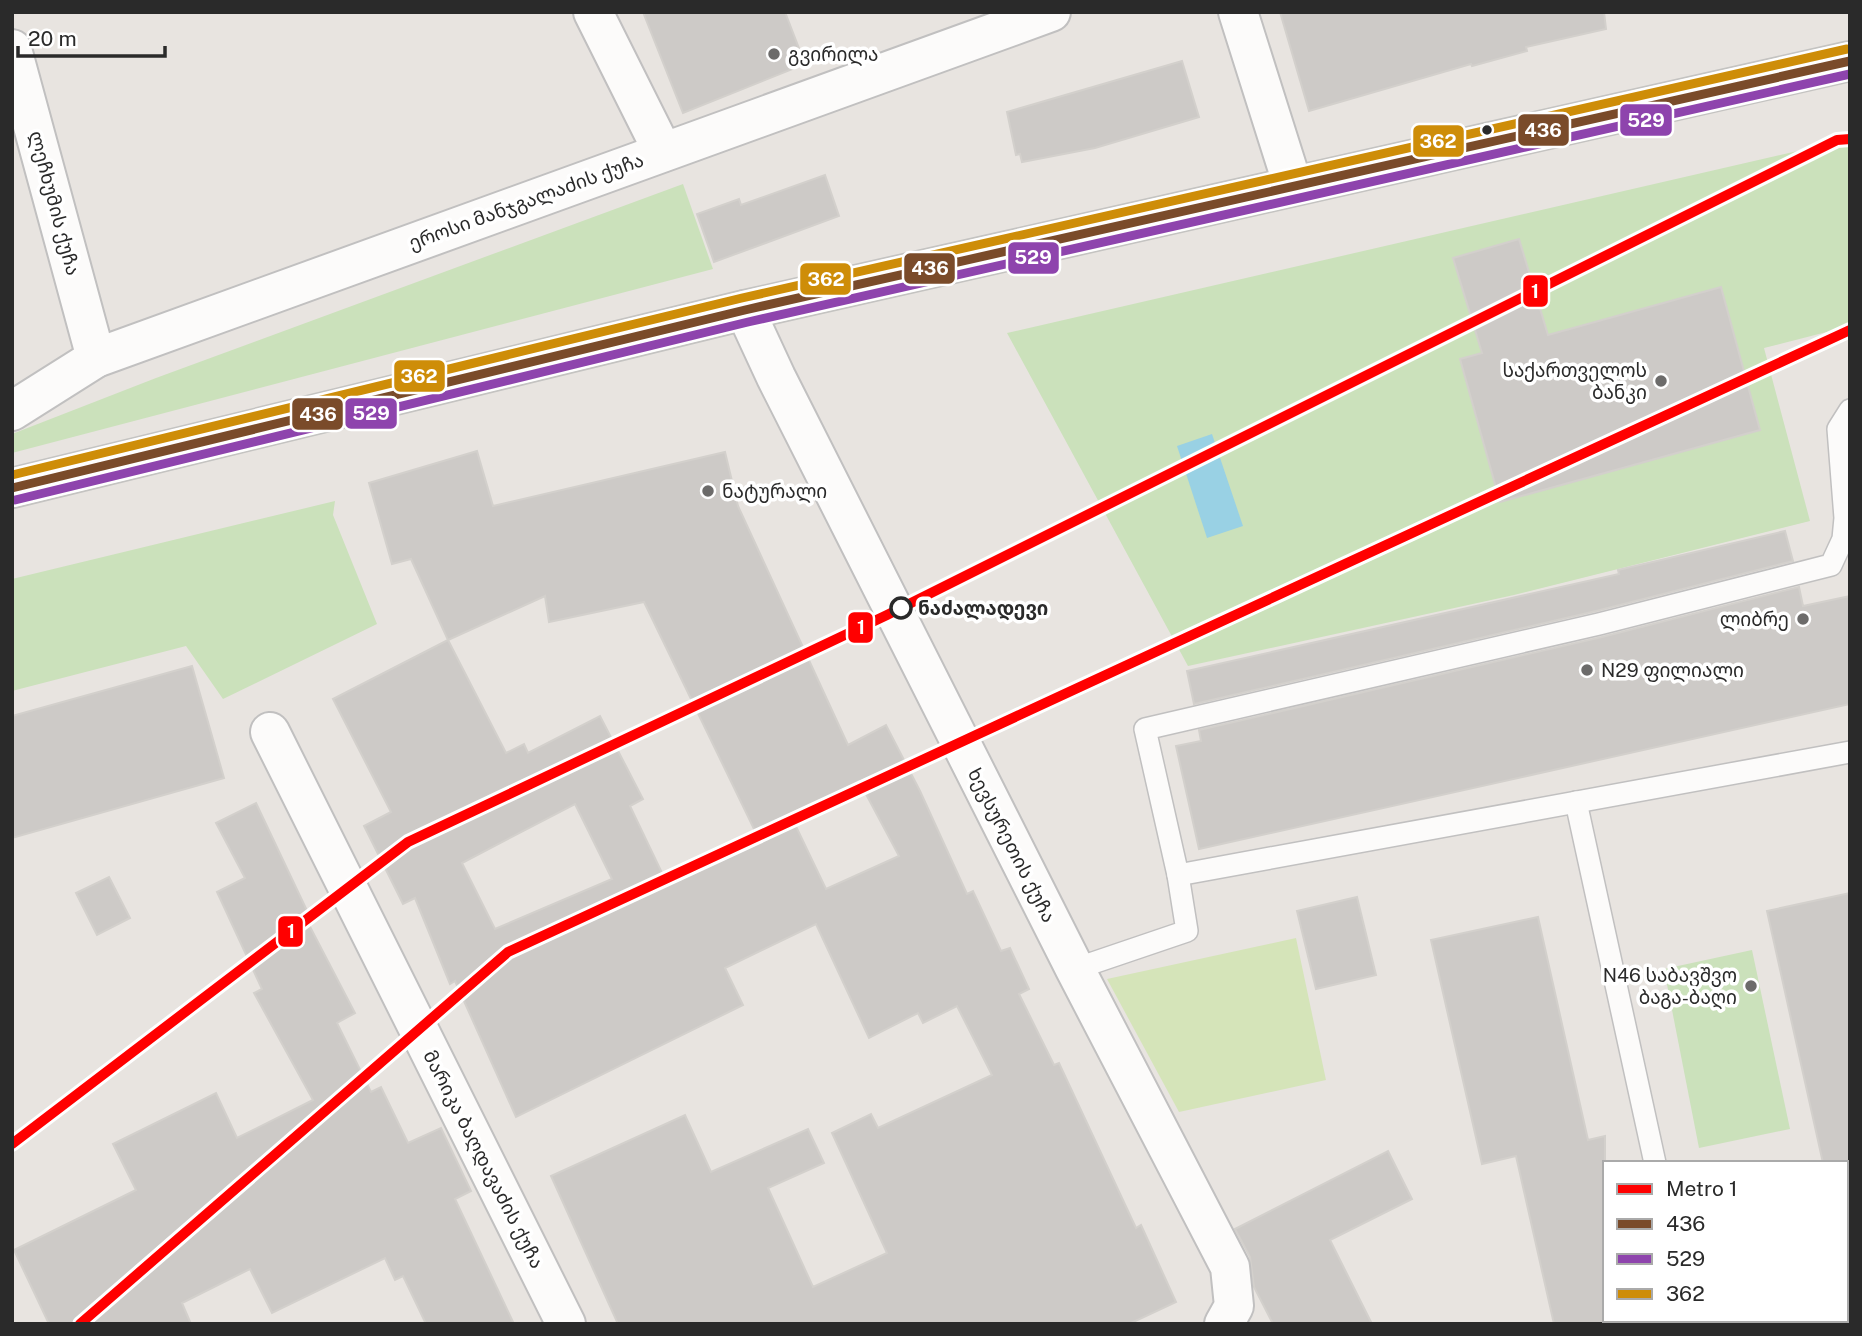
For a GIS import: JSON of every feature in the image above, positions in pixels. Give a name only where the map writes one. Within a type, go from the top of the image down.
[{"type":"main road","points":[[12,488],[745,310],[1850,61]]},
{"type":"street","points":[[593,12],[663,152]]},
{"type":"street","name":"ეროსი მანჯგალაძის ქუჩა","points":[[12,411],[96,358],[1051,12]]},
{"type":"street","points":[[1238,12],[1293,186]]},
{"type":"street","name":"ლეჩხუმის ქუჩა","points":[[15,69],[96,358]]},
{"type":"street","name":"ხევსურეთის ქუჩა","points":[[745,310],[776,377],[1075,969],[1230,1267],[1229,1315]]},
{"type":"street","name":"მარიკა ბაღდავაძის ქუჩა","points":[[270,732],[566,1324]]},
{"type":"lane","points":[[1075,969],[1187,931],[1178,875],[1145,729],[1599,624],[1831,565],[1843,539],[1845,518],[1838,429],[1850,410]]},
{"type":"lane","points":[[1178,875],[1850,752]]},
{"type":"lane","points":[[1576,802],[1655,1161]]},
{"type":"green space","points":[[1850,139],[1850,326],[1764,348],[1810,521],[1514,595],[1188,666],[1007,333]]},
{"type":"green space","points":[[683,184],[713,269],[12,453],[12,434],[156,378]]},
{"type":"green space","points":[[335,501],[333,515],[377,624],[223,699],[186,646],[12,691],[12,579]]},
{"type":"green space","points":[[1296,938],[1326,1080],[1179,1112],[1107,979]]},
{"type":"green space","points":[[1752,950],[1790,1129],[1699,1148],[1664,969]]},
{"type":"water","points":[[1212,434],[1243,526],[1207,538],[1177,446]]},
{"type":"building","points":[[643,12],[785,12],[805,64],[683,113]]},
{"type":"building","points":[[1280,12],[1604,12],[1606,29],[1526,47],[1527,51],[1472,66],[1471,64],[1309,111]]},
{"type":"building","points":[[1182,61],[1199,117],[1095,148],[1022,162],[1020,154],[1016,155],[1007,112]]},
{"type":"building","points":[[825,175],[839,216],[714,262],[697,214],[739,199],[741,205]]},
{"type":"building","points":[[1519,239],[1548,335],[1721,287],[1760,430],[1500,502],[1460,359],[1482,353],[1453,258]]},
{"type":"building","points":[[477,451],[493,506],[725,452],[738,506],[848,745],[886,725],[920,791],[967,894],[973,891],[1001,951],[1010,948],[1029,989],[1019,994],[1054,1065],[1059,1063],[1136,1228],[1141,1225],[1176,1302],[1129,1324],[618,1324],[551,1176],[685,1115],[711,1172],[808,1129],[824,1163],[768,1188],[813,1287],[887,1253],[832,1133],[871,1114],[878,1128],[992,1075],[957,1006],[923,1023],[918,1013],[869,1038],[816,924],[725,968],[743,1005],[516,1117],[455,981],[450,984],[415,898],[403,904],[364,826],[391,812],[333,699],[448,640],[411,559],[392,564],[369,483]],"holes":[[[545,596],[549,622],[644,602],[755,831],[663,875],[630,806],[643,799],[600,716],[528,753],[524,744],[506,753],[448,640]],[[859,781],[899,856],[826,889],[791,816]],[[575,804],[612,879],[495,929],[462,863]]]},
{"type":"building","points":[[1785,531],[1793,561],[1596,611],[1194,704],[1187,671],[1619,574],[1618,570]]},
{"type":"building","points":[[1799,587],[1803,606],[1850,596],[1850,704],[1199,849],[1176,746],[1201,741],[1199,730],[1602,637]]},
{"type":"building","points":[[192,666],[224,778],[12,838],[12,716]]},
{"type":"building","points":[[256,803],[311,919],[307,921],[355,1013],[337,1023],[371,1092],[381,1087],[408,1143],[441,1128],[471,1191],[455,1199],[514,1324],[426,1324],[403,1276],[395,1280],[385,1258],[272,1313],[250,1269],[182,1303],[191,1324],[49,1324],[14,1250],[136,1190],[113,1144],[216,1093],[237,1138],[313,1100],[254,993],[262,989],[217,892],[245,878],[216,823]]},
{"type":"building","points":[[109,877],[130,918],[97,935],[76,893]]},
{"type":"building","points":[[1850,893],[1850,1207],[1848,1161],[1823,1161],[1767,911]]},
{"type":"building","points":[[1357,897],[1376,975],[1316,989],[1297,911]]},
{"type":"building","points":[[1538,917],[1588,1140],[1605,1136],[1605,1324],[1554,1324],[1516,1156],[1482,1164],[1431,940]]},
{"type":"building","points":[[1388,1151],[1412,1199],[1330,1240],[1372,1324],[1273,1324],[1254,1287],[1250,1257],[1235,1229]]},
{"type":"metro line","name":"1","points":[[12,1144],[408,842],[887,615],[1837,140],[1850,139]]},
{"type":"metro line","name":"1","points":[[80,1324],[508,952],[1850,330]]},
{"type":"transit line","name":"362","points":[[12,475],[742,298],[1847,49]]},
{"type":"transit line","name":"436","points":[[12,488],[745,310],[1850,61]]},
{"type":"transit line","name":"529","points":[[15,500],[748,322],[1850,74]]},
{"type":"place","name":"გვირილა","points":[[774,54]]},
{"type":"place","name":"საქართველოს ბანკი","points":[[1661,381]]},
{"type":"place","name":"ნატურალი","points":[[708,491]]},
{"type":"place","name":"ნაძალადევი","points":[[901,608]]},
{"type":"place","name":"ლიბრე","points":[[1803,619]]},
{"type":"place","name":"N29 ფილიალი","points":[[1587,670]]},
{"type":"place","name":"N46 საბავშვო ბაგა-ბაღი","points":[[1751,986]]}]
